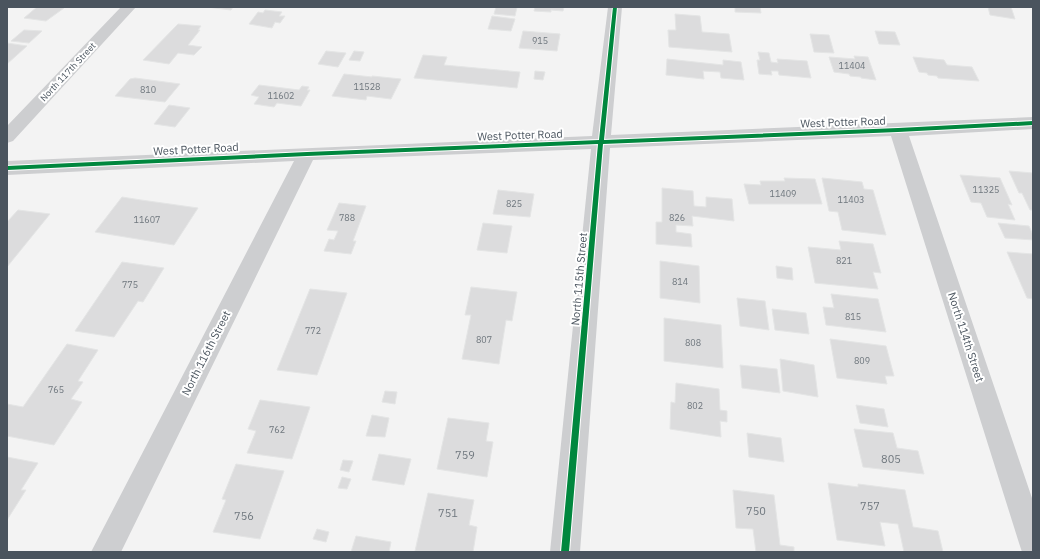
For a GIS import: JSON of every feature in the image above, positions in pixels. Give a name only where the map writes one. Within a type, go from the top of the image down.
[{"type":"street","name":"North 117th Street","points":[[7,137],[129,7]]},
{"type":"street","name":"North 115th Street","points":[[565,552],[601,142],[615,7]]},
{"type":"street","name":"West Potter Road","points":[[7,168],[1033,124]]},
{"type":"street","name":"North 114th Street","points":[[898,130],[1033,543]]},
{"type":"street","name":"North 116th Street","points":[[106,552],[307,154]]},
{"type":"building","points":[[37,7],[64,8],[46,21],[24,18]]},
{"type":"building","points":[[207,7],[233,7],[231,10]]},
{"type":"building","points":[[496,7],[517,7],[515,16],[494,14]]},
{"type":"building","points":[[535,7],[564,7],[563,11],[551,10],[551,12],[534,11]]},
{"type":"building","points":[[735,7],[760,7],[761,13],[735,12]]},
{"type":"building","points":[[988,7],[1011,7],[1015,19],[990,15]]},
{"type":"building","points":[[265,10],[282,12],[279,16],[285,16],[280,23],[275,22],[272,28],[249,24],[258,12],[263,13]]},
{"type":"building","points":[[675,14],[700,16],[702,32],[729,34],[732,52],[669,47],[668,30],[676,30]]},
{"type":"building","points":[[492,16],[515,19],[511,31],[488,29]]},
{"type":"building","points":[[178,24],[201,26],[198,30],[200,30],[188,45],[202,47],[194,55],[178,53],[169,64],[143,60]]},
{"type":"building","points":[[24,30],[42,31],[29,43],[11,41]]},
{"type":"building","points":[[523,31],[560,34],[557,51],[519,48]]},
{"type":"building","points":[[875,31],[895,32],[900,45],[879,44]]},
{"type":"building","points":[[810,34],[829,35],[834,53],[814,52]]},
{"type":"building","points":[[7,43],[27,46],[7,64]]},
{"type":"building","points":[[326,51],[346,53],[338,67],[318,64]]},
{"type":"building","points":[[354,51],[364,52],[360,61],[349,60]]},
{"type":"building","points":[[758,52],[769,53],[771,62],[778,63],[777,59],[807,61],[811,78],[779,75],[778,71],[771,71],[772,75],[759,74],[757,60],[760,60]]},
{"type":"building","points":[[423,55],[447,57],[444,65],[520,72],[517,88],[414,78]]},
{"type":"building","points":[[854,56],[868,57],[876,80],[834,72],[829,57],[855,59]]},
{"type":"building","points":[[913,57],[944,60],[947,65],[972,67],[979,81],[938,78],[937,76],[919,72]]},
{"type":"building","points":[[667,59],[723,65],[723,60],[741,62],[744,80],[721,78],[720,72],[703,71],[704,79],[666,75]]},
{"type":"building","points":[[535,71],[545,72],[543,80],[534,79]]},
{"type":"building","points":[[344,74],[401,79],[391,99],[367,96],[366,100],[332,96]]},
{"type":"building","points":[[135,78],[180,84],[165,102],[115,96],[130,79]]},
{"type":"building","points":[[259,85],[299,90],[302,86],[309,87],[307,90],[310,90],[301,106],[277,103],[274,107],[254,104],[259,97],[251,95]]},
{"type":"building","points":[[169,105],[190,108],[175,127],[154,124]]},
{"type":"building","points":[[1009,171],[1033,173],[1033,210],[1030,210],[1022,193],[1019,193]]},
{"type":"building","points":[[960,175],[1000,178],[1012,205],[1008,204],[1015,220],[987,217],[981,203],[971,202]]},
{"type":"building","points":[[784,178],[815,179],[822,204],[749,204],[744,184],[761,185],[760,181],[785,181]]},
{"type":"building","points":[[822,178],[862,182],[864,189],[873,190],[886,235],[842,230],[838,212],[829,211]]},
{"type":"building","points":[[662,188],[693,191],[694,206],[706,207],[706,197],[732,199],[734,221],[692,216],[693,226],[676,225],[676,232],[691,234],[692,247],[656,244],[656,222],[662,222]]},
{"type":"building","points":[[498,190],[534,194],[530,217],[493,214]]},
{"type":"building","points":[[122,197],[198,208],[174,245],[95,232]]},
{"type":"building","points":[[339,203],[366,206],[353,241],[356,241],[351,254],[324,251],[329,239],[334,240],[338,231],[327,230]]},
{"type":"building","points":[[18,210],[50,214],[7,267],[7,222]]},
{"type":"building","points":[[483,223],[512,226],[507,253],[477,250]]},
{"type":"building","points":[[998,223],[1029,226],[1033,235],[1033,240],[1005,238]]},
{"type":"building","points":[[839,241],[873,244],[881,273],[873,272],[878,289],[815,283],[808,247],[841,250]]},
{"type":"building","points":[[1007,252],[1033,254],[1033,299],[1027,298]]},
{"type":"building","points":[[660,261],[699,266],[700,303],[660,298]]},
{"type":"building","points":[[122,262],[164,268],[143,302],[138,301],[114,337],[75,331]]},
{"type":"building","points":[[776,266],[792,268],[793,280],[777,278]]},
{"type":"building","points":[[471,287],[517,292],[512,321],[506,320],[499,364],[462,359],[471,315],[465,315]]},
{"type":"building","points":[[310,289],[347,293],[317,375],[277,370]]},
{"type":"building","points":[[831,294],[878,299],[886,332],[826,325],[823,307],[834,308]]},
{"type":"building","points":[[737,298],[765,301],[769,330],[740,326]]},
{"type":"building","points":[[772,309],[806,313],[809,334],[775,330]]},
{"type":"building","points":[[664,318],[721,325],[723,368],[664,361]]},
{"type":"building","points":[[830,339],[886,346],[894,376],[885,376],[887,384],[837,378]]},
{"type":"building","points":[[67,344],[98,350],[78,381],[83,382],[71,399],[82,402],[54,445],[7,436],[7,404],[23,407]]},
{"type":"building","points":[[780,359],[814,365],[818,397],[783,391]]},
{"type":"building","points":[[740,365],[777,369],[780,393],[742,388]]},
{"type":"building","points":[[676,383],[719,389],[720,410],[727,411],[727,422],[720,421],[721,437],[670,429],[671,402],[675,403]]},
{"type":"building","points":[[385,391],[397,392],[395,404],[382,402]]},
{"type":"building","points":[[260,400],[310,407],[292,459],[247,453],[256,431],[248,429]]},
{"type":"building","points":[[856,405],[884,409],[888,427],[860,423]]},
{"type":"building","points":[[372,415],[389,418],[385,437],[366,436]]},
{"type":"building","points":[[448,418],[489,423],[486,441],[493,442],[487,477],[437,469]]},
{"type":"building","points":[[854,429],[893,433],[897,448],[918,451],[924,474],[863,467]]},
{"type":"building","points":[[747,433],[781,438],[784,462],[749,457]]},
{"type":"building","points":[[379,454],[411,459],[404,485],[372,480]]},
{"type":"building","points":[[7,457],[38,463],[21,490],[26,490],[7,520]]},
{"type":"building","points":[[343,460],[353,461],[349,472],[340,470]]},
{"type":"building","points":[[236,464],[284,471],[260,539],[213,532],[226,500],[222,499]]},
{"type":"building","points":[[342,477],[351,479],[347,489],[338,488]]},
{"type":"building","points":[[828,483],[858,487],[858,484],[905,490],[913,527],[938,531],[943,552],[904,552],[898,524],[880,522],[885,546],[837,540]]},
{"type":"building","points":[[733,490],[774,495],[780,545],[794,547],[794,552],[756,552],[753,529],[736,528]]},
{"type":"building","points":[[428,493],[474,500],[469,525],[477,527],[473,552],[415,551]]},
{"type":"building","points":[[317,529],[329,532],[326,542],[313,539]]},
{"type":"building","points":[[356,536],[391,542],[389,552],[351,552]]},
{"type":"cycle path","points":[[565,552],[601,141],[615,7]]},
{"type":"cycle path","points":[[7,168],[1033,123]]}]
